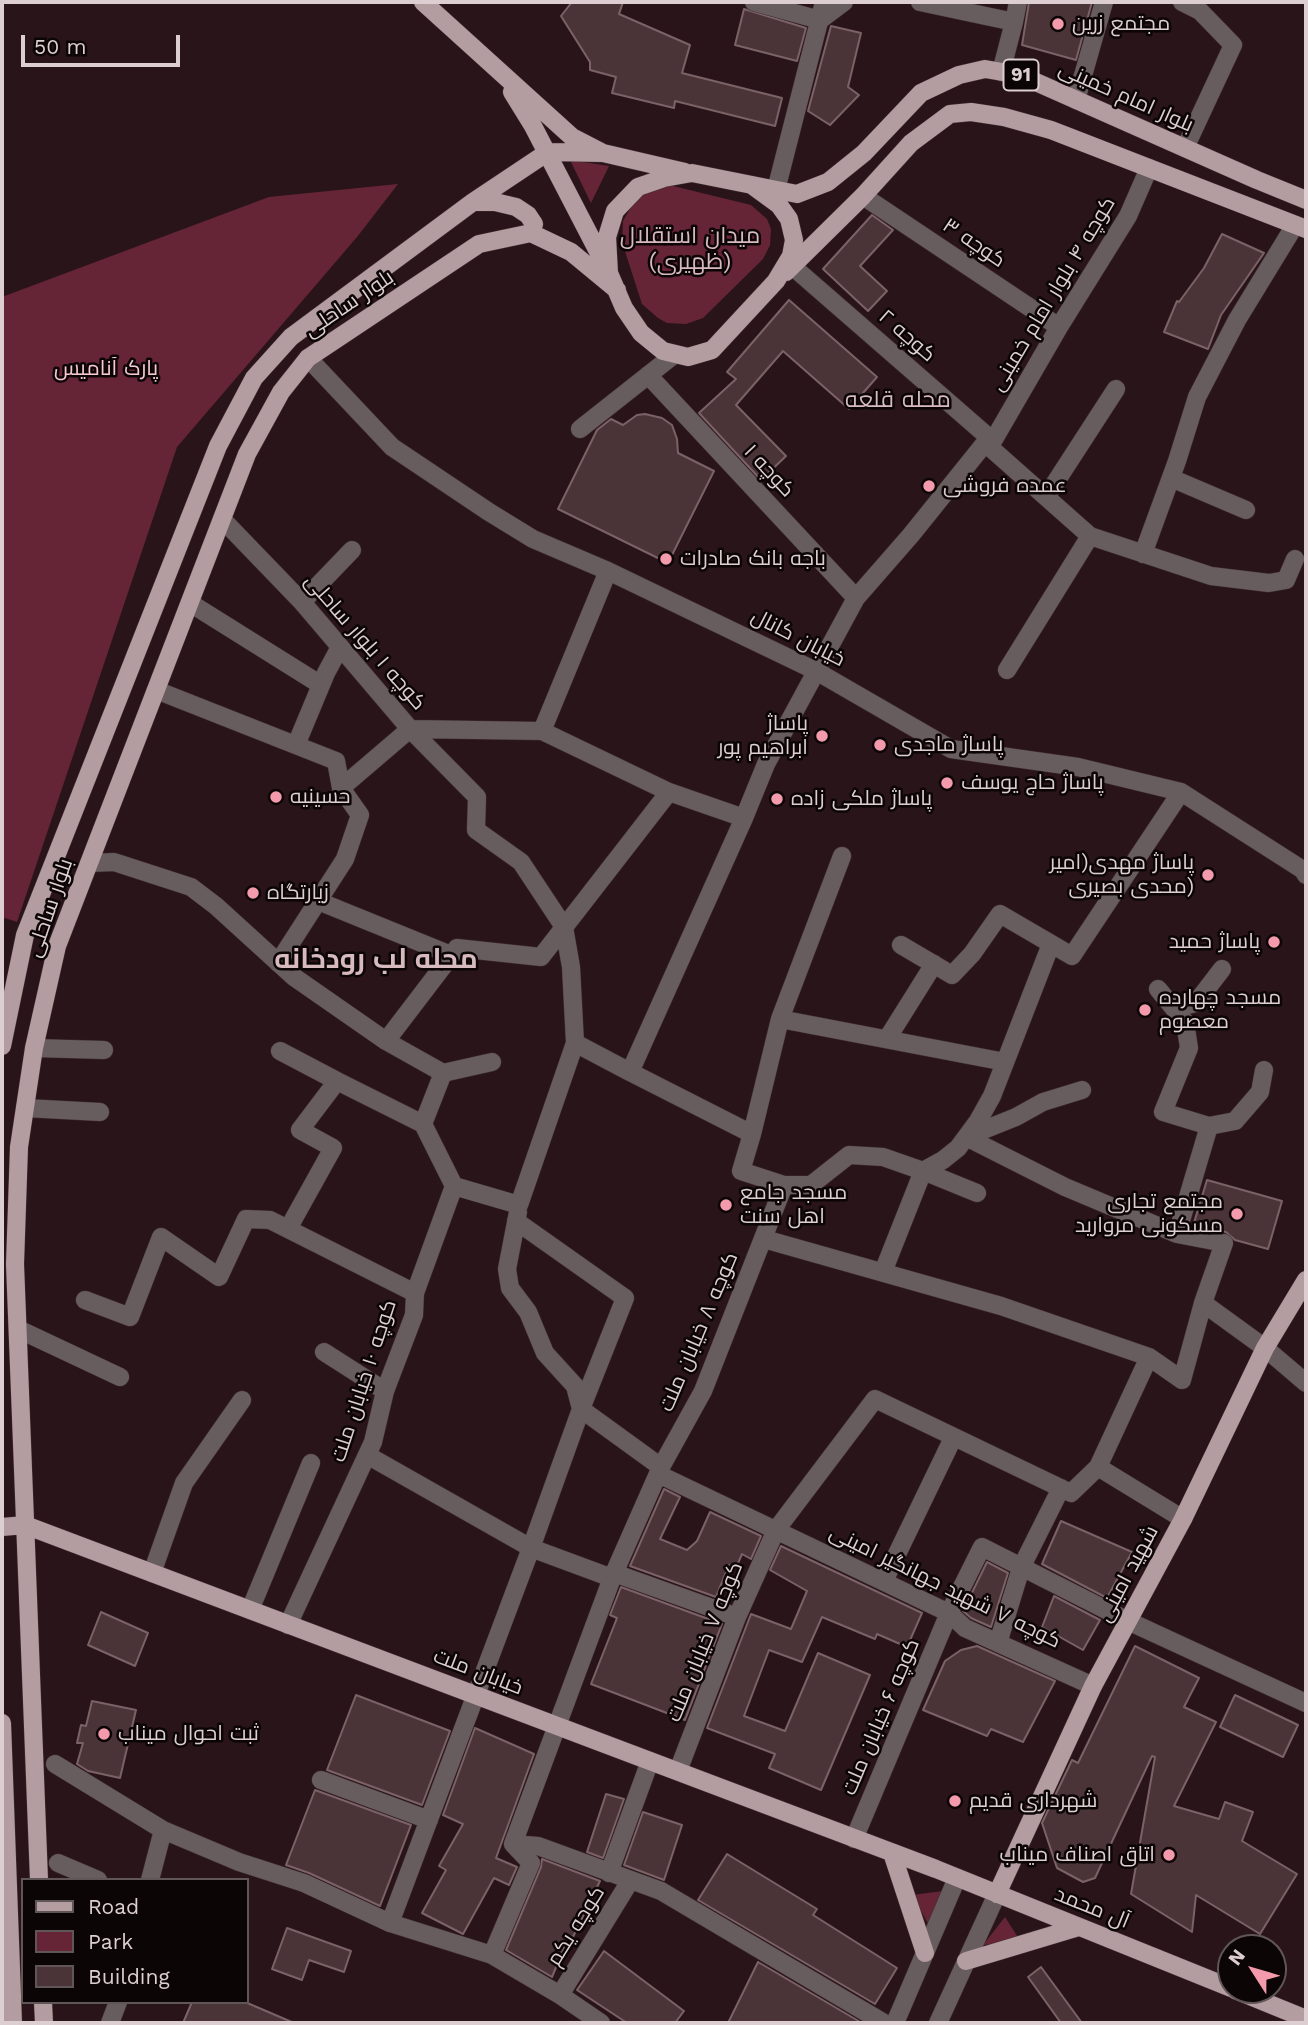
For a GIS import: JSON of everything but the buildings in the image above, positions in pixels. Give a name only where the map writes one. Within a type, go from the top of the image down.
[{"type":"main road","name":"91","points":[[423,2],[572,137],[603,153],[753,186],[779,205],[789,219],[794,240],[791,256],[776,281]]},
{"type":"main road","name":"بلوار امام خمینی","points":[[753,186],[797,194],[828,182],[864,153],[920,93],[959,75],[985,69],[1020,75],[1306,200]]},
{"type":"main road","name":"91","points":[[499,72],[548,152],[618,290],[624,308],[641,333],[663,351],[688,357],[712,350],[776,281],[863,196],[911,142],[950,114],[971,112],[1004,117],[1051,130],[1300,227]]},
{"type":"main road","points":[[548,152],[603,153]]},
{"type":"main road","name":"بلوار ساحلی","points":[[2,1046],[24,935],[218,446],[254,378],[291,337],[473,202],[548,152]]},
{"type":"main road","name":"91","points":[[609,273],[607,237],[615,211],[638,187],[664,178],[692,173]]},
{"type":"main road","points":[[473,202],[495,202],[516,207],[528,215],[534,224],[531,233],[571,252],[618,290]]},
{"type":"main road","name":"بلوار ساحلی","points":[[38,1878],[15,1264],[19,1147],[34,1048],[57,946],[222,519],[253,444],[281,392],[308,358],[479,244],[531,233]]},
{"type":"main road","name":"شهید امینی","points":[[997,1894],[1093,1686],[1183,1519],[1265,1348],[1306,1280]]},
{"type":"main road","name":"خیابان ملت","points":[[2,1527],[25,1525],[936,1869]]},
{"type":"main road","points":[[2,1723],[13,2023]]},
{"type":"main road","points":[[892,1853],[925,1953]]},
{"type":"main road","name":"آل محمد","points":[[936,1869],[1217,1983]]},
{"type":"main road","points":[[966,1961],[1079,1927]]},
{"type":"main road","points":[[43,2004],[44,2023]]},
{"type":"main road","name":"آل محمد","points":[[1270,2004],[1306,2019]]},
{"type":"street","points":[[754,2],[820,20]]},
{"type":"street","points":[[776,190],[824,2]]},
{"type":"street","points":[[820,20],[844,2]]},
{"type":"street","points":[[920,2],[1014,22]]},
{"type":"street","points":[[1001,72],[1018,2]]},
{"type":"street","points":[[1076,100],[1104,2]]},
{"type":"street","points":[[1182,2],[1200,11],[1233,45],[1185,148]]},
{"type":"street","name":"کوچه ۴ بلوار امام خمینی","points":[[630,1072],[766,764],[856,598],[989,442],[1128,216],[1149,169]]},
{"type":"street","name":"کوچه ۳","points":[[863,196],[1059,327]]},
{"type":"street","points":[[1143,554],[1197,397],[1237,320],[1300,227]]},
{"type":"street","name":"کوچه ۲","points":[[792,266],[1090,536]]},
{"type":"street","points":[[580,429],[675,354]]},
{"type":"street","name":"خیابان کانال","points":[[308,358],[393,447],[533,539],[608,571],[816,671],[951,749],[1078,767],[1181,792],[1303,870],[1306,875]]},
{"type":"street","name":"کوچه ۱","points":[[648,375],[856,598]]},
{"type":"street","points":[[1046,497],[1116,388]]},
{"type":"street","points":[[1171,478],[1246,510]]},
{"type":"street","name":"کوچه ۱ بلوار ساحلی","points":[[222,519],[302,602],[410,729],[542,731]]},
{"type":"street","points":[[1007,670],[1090,536],[1211,576],[1269,583],[1286,580],[1295,559]]},
{"type":"street","points":[[302,602],[352,550]]},
{"type":"street","points":[[608,571],[542,731],[669,792],[744,818]]},
{"type":"street","points":[[190,603],[321,685]]},
{"type":"street","points":[[296,745],[340,647]]},
{"type":"street","points":[[156,690],[336,761],[341,788],[360,815],[345,859],[278,963]]},
{"type":"street","points":[[341,788],[410,729],[477,797],[476,830],[521,862],[564,927],[572,967],[575,1044],[517,1213],[507,1269],[510,1288],[528,1312],[545,1353],[575,1386],[581,1409]]},
{"type":"street","points":[[386,1041],[457,948],[541,957],[669,792]]},
{"type":"street","points":[[901,945],[952,975],[972,954],[1000,914],[1072,956],[1181,792]]},
{"type":"street","points":[[842,856],[780,1019],[741,1171],[784,1185],[811,1185],[849,1155],[883,1157],[977,1193]]},
{"type":"street","points":[[90,863],[114,863],[191,887],[324,1000],[386,1041],[443,1073],[492,1062]]},
{"type":"street","points":[[318,901],[451,955]]},
{"type":"street","points":[[883,1272],[923,1171],[958,1148],[992,1096],[1051,944]]},
{"type":"street","points":[[887,1039],[934,964]]},
{"type":"street","points":[[1174,1008],[1196,1003],[1222,969]]},
{"type":"street","points":[[1158,989],[1185,1022],[1189,1048],[1163,1112],[1209,1126],[1235,1121],[1260,1093],[1264,1070]]},
{"type":"street","points":[[780,1019],[1005,1062]]},
{"type":"street","points":[[575,1044],[752,1134]]},
{"type":"street","points":[[34,1048],[104,1050]]},
{"type":"street","points":[[279,1051],[423,1124],[454,1186],[517,1213],[625,1298],[581,1409],[477,1696],[390,1923]]},
{"type":"street","points":[[423,1124],[443,1073]]},
{"type":"street","points":[[288,1228],[332,1148],[300,1130],[337,1081]]},
{"type":"street","points":[[966,1137],[1016,1117],[1043,1102],[1082,1090]]},
{"type":"street","points":[[25,1108],[100,1112]]},
{"type":"street","points":[[1177,1234],[1209,1126]]},
{"type":"street","points":[[764,1239],[1001,1306],[1149,1357],[1182,1380],[1203,1303],[1224,1242],[1177,1234],[1065,1187],[966,1137]]},
{"type":"street","name":"کوچه ۸ خیابان ملت","points":[[513,1844],[613,1575],[659,1470],[703,1391],[784,1185]]},
{"type":"street","name":"کوچه ۱۰ خیابان ملت","points":[[288,1625],[373,1442],[384,1391],[414,1315],[415,1293],[454,1186]]},
{"type":"street","points":[[85,1300],[130,1317],[161,1237],[219,1277],[246,1219],[270,1220],[415,1293]]},
{"type":"street","points":[[1203,1303],[1265,1348],[1306,1383]]},
{"type":"street","points":[[18,1329],[120,1377]]},
{"type":"street","points":[[324,1352],[384,1391]]},
{"type":"street","points":[[884,1581],[953,1437],[1071,1493],[1098,1467],[1149,1357]]},
{"type":"street","name":"کوچه ۷ خیابان ملت","points":[[678,1771],[737,1617],[776,1530],[874,1399],[953,1437]]},
{"type":"street","points":[[152,1573],[184,1483],[242,1400]]},
{"type":"street","name":"کوچه ۷ شهید جهانگیر امینی","points":[[581,1409],[659,1470],[949,1613],[965,1628],[1093,1686]]},
{"type":"street","points":[[367,1455],[531,1548],[737,1617]]},
{"type":"street","points":[[250,1610],[312,1464]]},
{"type":"street","points":[[1098,1467],[1183,1519]]},
{"type":"street","points":[[998,1643],[1021,1568],[1060,1488]]},
{"type":"street","name":"کوچه ۶ خیابان ملت","points":[[854,1839],[949,1613],[982,1547],[1021,1568]]},
{"type":"street","points":[[1021,1568],[1306,1703]]},
{"type":"street","points":[[609,1873],[650,1762]]},
{"type":"street","points":[[55,1764],[163,1830],[239,1862],[304,1883],[390,1923],[492,1955],[601,2023]]},
{"type":"street","points":[[321,1780],[429,1820]]},
{"type":"street","points":[[151,1878],[163,1830]]},
{"type":"street","points":[[513,1844],[538,1846],[661,1891],[884,2023]]},
{"type":"street","points":[[492,1955],[531,1863],[513,1844]]},
{"type":"street","points":[[58,1864],[93,1878]]},
{"type":"street","points":[[895,2023],[957,1878]]},
{"type":"street","name":"کوچه یکم","points":[[560,1995],[630,1881]]},
{"type":"street","points":[[938,2023],[997,1894]]},
{"type":"street","points":[[110,2023],[117,2004]]},
{"type":"green space","points":[[570,160],[609,166],[591,203]]},
{"type":"green space","name":"پارک آنامیس","points":[[398,184],[357,237],[177,447],[17,922],[2,917],[2,297],[269,197]]},
{"type":"green space","points":[[662,186],[673,186],[751,205],[767,219],[771,229],[770,245],[763,259],[703,318],[686,324],[667,323],[642,304],[622,242],[623,221],[634,202],[642,195]]},
{"type":"green space","points":[[943,1891],[930,1927],[912,1895]]},
{"type":"green space","points":[[1005,1917],[1021,1942],[983,1945]]},
{"type":"place","name":"مجتمع زرین","points":[[1058,24]]},
{"type":"place","name":"عمده فروشی","points":[[929,486]]},
{"type":"place","name":"باجه بانک صادرات","points":[[666,559]]},
{"type":"place","name":"پاساژ ابراهیم پور","points":[[822,736]]},
{"type":"place","name":"پاساژ ماجدی","points":[[880,745]]},
{"type":"place","name":"پاساژ حاج یوسف","points":[[947,783]]},
{"type":"place","name":"حسینیه","points":[[276,797]]},
{"type":"place","name":"پاساژ ملکی زاده","points":[[777,799]]},
{"type":"place","name":"پاساژ مهدی(امیر محدی بصیری)","points":[[1208,875]]},
{"type":"place","name":"زیارتگاه","points":[[253,893]]},
{"type":"place","name":"پاساژ حمید","points":[[1274,942]]},
{"type":"place","name":"مسجد چهارده معصوم","points":[[1145,1010]]},
{"type":"place","name":"مسجد جامع اهل سنت","points":[[726,1205]]},
{"type":"place","name":"مجتمع تجاری مسکونی مروارید","points":[[1237,1214]]},
{"type":"place","name":"ثبت احوال میناب","points":[[104,1734]]},
{"type":"place","name":"شهرداری قدیم","points":[[955,1801]]},
{"type":"place","name":"اتاق اصناف میناب","points":[[1169,1855]]},
{"type":"district","name":"میدان استقلال (ظهیری)","points":[[690,249]]},
{"type":"district","name":"محله قلعه","points":[[898,400]]},
{"type":"district","name":"محله لب رودخانه","points":[[376,960]]}]
